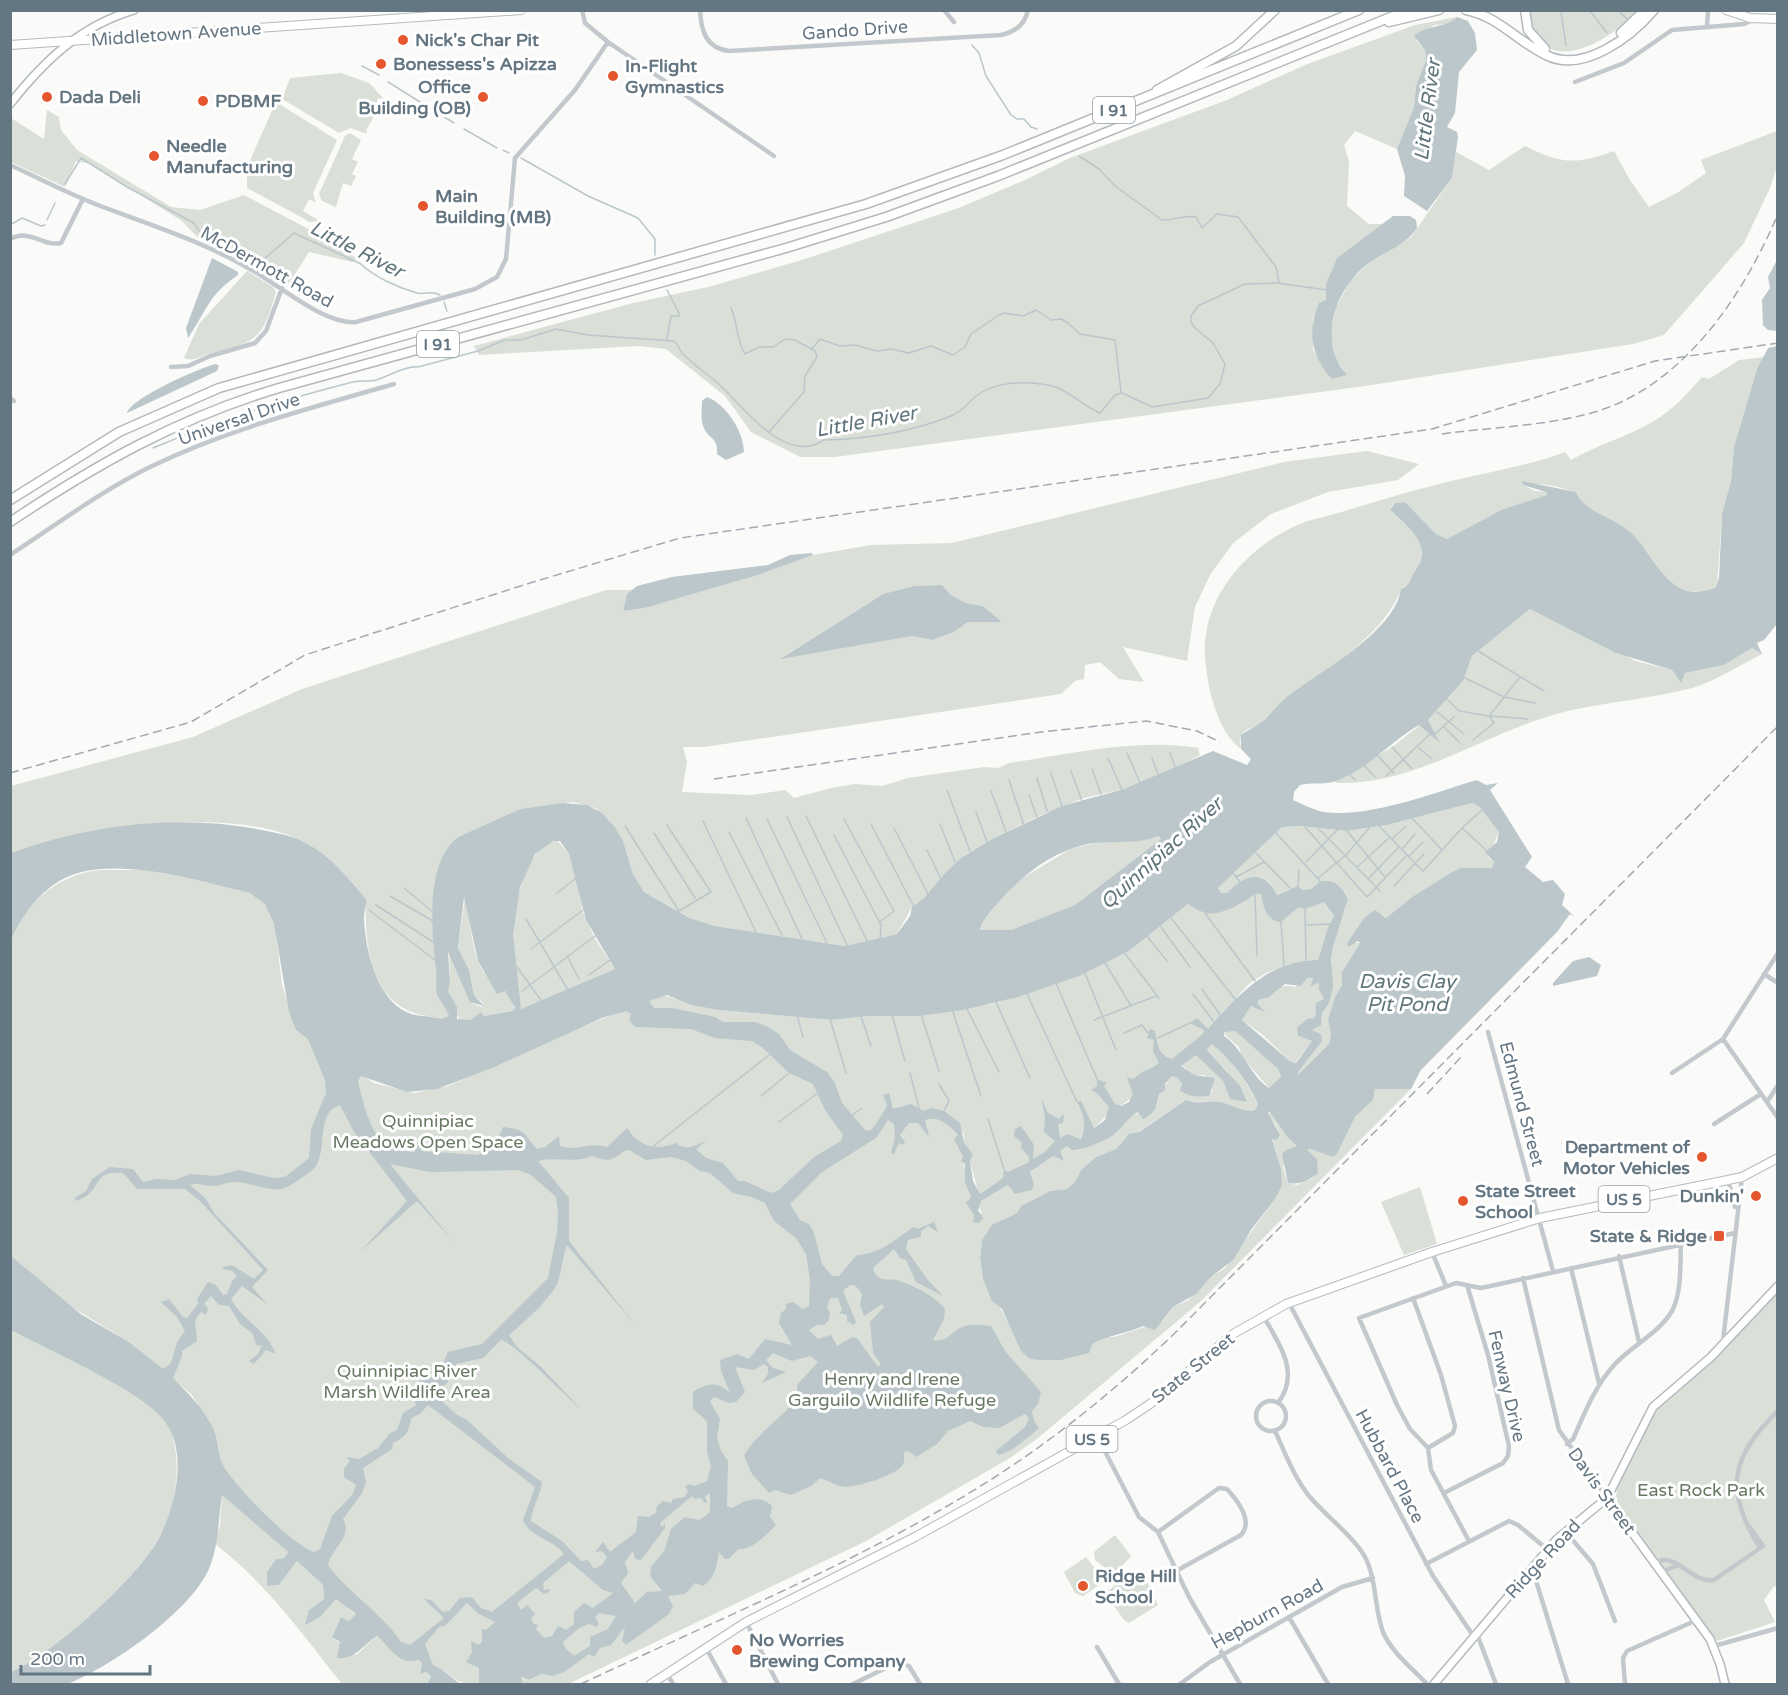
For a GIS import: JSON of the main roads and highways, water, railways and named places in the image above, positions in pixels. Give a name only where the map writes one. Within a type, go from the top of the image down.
[{"type":"highway","points":[[1152,94],[1166,82],[1236,46],[1275,10]]},
{"type":"highway","name":"I 91","points":[[10,500],[119,432],[219,388],[840,213],[962,171],[1359,10]]},
{"type":"highway","name":"I 91","points":[[10,522],[119,453],[171,427],[222,407],[279,388],[862,225],[989,180],[1408,10]]},
{"type":"highway","points":[[1380,22],[1439,10]]},
{"type":"highway","points":[[1466,10],[1489,18],[1542,53],[1561,60],[1586,56],[1611,46],[1634,31],[1654,10]]},
{"type":"highway","points":[[1525,10],[1527,26],[1535,41],[1550,51],[1565,54],[1587,51],[1608,41],[1630,26],[1645,10]]},
{"type":"main road","points":[[10,104],[67,43],[100,23],[134,10]]},
{"type":"main road","name":"Middletown Avenue","points":[[10,45],[67,43],[521,10]]},
{"type":"main road","points":[[1726,10],[1757,18],[1777,19]]},
{"type":"main road","name":"State Street","points":[[651,1684],[746,1622],[905,1542],[1097,1436],[1150,1404],[1233,1334],[1262,1315],[1289,1303],[1432,1252],[1540,1218],[1742,1177],[1778,1158]]},
{"type":"main road","name":"Ridge Road","points":[[1434,1684],[1565,1531],[1607,1498],[1649,1413],[1664,1396],[1711,1357],[1723,1341],[1778,1286]]},
{"type":"main road","name":"Davis Street","points":[[1607,1498],[1714,1646],[1725,1684]]},
{"type":"water","points":[[1457,17],[1468,21],[1475,33],[1477,50],[1459,72],[1455,113],[1447,127],[1457,132],[1458,137],[1452,178],[1427,211],[1404,196],[1405,176],[1397,149],[1414,107],[1416,86],[1426,60],[1425,50],[1414,36]]},
{"type":"water","points":[[1393,216],[1410,216],[1416,220],[1417,228],[1401,243],[1357,273],[1339,300],[1334,315],[1333,347],[1347,375],[1332,379],[1319,362],[1312,334],[1319,303],[1326,300],[1326,284],[1337,258]]},
{"type":"water","points":[[212,258],[238,272],[238,275],[228,282],[208,304],[188,338],[186,328]]},
{"type":"water","points":[[1777,260],[1777,331],[1768,330],[1763,325],[1762,300],[1770,288],[1768,277]]},
{"type":"water","points":[[1777,346],[1777,624],[1764,640],[1757,643],[1762,654],[1752,648],[1724,665],[1685,673],[1681,683],[1672,670],[1616,653],[1530,609],[1472,656],[1463,681],[1428,720],[1440,743],[1419,725],[1367,764],[1345,777],[1329,783],[1300,785],[1294,792],[1293,800],[1319,811],[1336,813],[1377,809],[1399,804],[1477,780],[1486,785],[1498,783],[1490,790],[1532,857],[1525,867],[1543,882],[1553,880],[1565,894],[1562,905],[1575,917],[1570,914],[1557,932],[1421,1070],[1411,1089],[1375,1089],[1373,1100],[1355,1117],[1337,1154],[1333,1157],[1307,1150],[1317,1159],[1318,1173],[1311,1178],[1300,1183],[1288,1183],[1282,1154],[1297,1146],[1287,1137],[1270,1112],[1268,1113],[1280,1135],[1277,1140],[1272,1139],[1281,1169],[1282,1185],[1275,1199],[1251,1230],[1234,1259],[1210,1278],[1196,1294],[1173,1307],[1155,1330],[1143,1326],[1110,1336],[1092,1344],[1089,1353],[1061,1360],[1030,1359],[1021,1351],[1002,1309],[992,1301],[983,1279],[980,1258],[982,1240],[992,1225],[1017,1213],[1021,1206],[1050,1191],[1067,1189],[1075,1182],[1081,1170],[1096,1157],[1116,1149],[1129,1134],[1139,1132],[1186,1100],[1219,1102],[1246,1110],[1255,1110],[1258,1104],[1244,1080],[1224,1055],[1211,1044],[1207,1050],[1240,1086],[1247,1102],[1230,1099],[1223,1081],[1196,1055],[1181,1066],[1195,1075],[1215,1078],[1209,1096],[1193,1096],[1183,1092],[1180,1090],[1182,1084],[1178,1078],[1172,1076],[1165,1084],[1165,1090],[1159,1094],[1156,1106],[1150,1115],[1143,1119],[1138,1112],[1117,1132],[1096,1144],[1072,1150],[1067,1146],[1060,1151],[1064,1161],[1053,1156],[1030,1172],[1034,1184],[1032,1190],[1015,1194],[1008,1185],[981,1201],[978,1210],[983,1218],[979,1223],[973,1222],[974,1215],[966,1203],[971,1197],[965,1182],[965,1164],[961,1161],[963,1157],[954,1139],[958,1135],[947,1125],[935,1119],[925,1120],[929,1137],[918,1123],[909,1123],[900,1135],[905,1142],[903,1145],[899,1143],[894,1154],[891,1153],[895,1138],[894,1124],[888,1120],[876,1138],[822,1172],[790,1204],[800,1220],[809,1224],[814,1233],[822,1264],[832,1276],[839,1276],[857,1255],[880,1249],[913,1227],[918,1229],[934,1222],[938,1232],[928,1226],[921,1231],[921,1237],[908,1240],[906,1249],[927,1279],[943,1296],[916,1282],[906,1260],[900,1258],[894,1249],[873,1268],[874,1272],[882,1279],[896,1280],[923,1291],[945,1309],[944,1319],[933,1340],[945,1339],[965,1326],[991,1326],[1005,1351],[1041,1392],[1038,1404],[1032,1411],[1034,1421],[1039,1428],[1025,1440],[1004,1453],[998,1455],[996,1451],[1025,1427],[1029,1418],[1025,1414],[999,1428],[983,1427],[970,1421],[948,1431],[937,1444],[916,1457],[909,1451],[904,1452],[904,1461],[898,1470],[876,1480],[846,1487],[820,1478],[811,1486],[791,1495],[775,1490],[769,1493],[752,1474],[744,1456],[761,1434],[799,1398],[801,1393],[797,1390],[797,1385],[818,1362],[810,1356],[792,1361],[773,1353],[766,1360],[773,1368],[786,1372],[762,1383],[768,1374],[768,1367],[764,1364],[754,1370],[735,1367],[745,1392],[736,1402],[729,1403],[714,1397],[710,1401],[720,1419],[717,1438],[721,1451],[728,1461],[727,1506],[732,1508],[747,1501],[763,1500],[772,1506],[770,1517],[776,1525],[759,1541],[744,1549],[738,1549],[729,1559],[725,1559],[719,1552],[715,1571],[707,1583],[703,1586],[695,1583],[685,1594],[668,1596],[673,1606],[669,1614],[626,1645],[622,1641],[625,1627],[611,1645],[600,1648],[594,1657],[589,1654],[564,1672],[553,1676],[541,1674],[529,1680],[521,1677],[523,1684],[479,1684],[479,1668],[466,1662],[472,1652],[471,1641],[478,1645],[482,1642],[482,1629],[486,1630],[495,1622],[479,1614],[467,1603],[445,1626],[439,1627],[425,1644],[433,1665],[461,1684],[427,1684],[431,1676],[426,1672],[420,1674],[422,1663],[418,1660],[400,1658],[377,1636],[349,1657],[337,1658],[340,1642],[332,1637],[341,1617],[349,1621],[356,1614],[336,1599],[320,1617],[305,1625],[309,1610],[324,1599],[323,1585],[297,1561],[279,1585],[267,1586],[267,1572],[276,1559],[284,1558],[288,1552],[222,1495],[216,1546],[210,1566],[195,1591],[181,1607],[146,1638],[126,1652],[70,1683],[50,1686],[11,1684],[11,1672],[29,1663],[72,1631],[137,1569],[162,1532],[175,1492],[178,1463],[172,1435],[166,1423],[155,1411],[117,1385],[11,1330],[11,1256],[82,1315],[129,1342],[163,1369],[171,1363],[177,1342],[185,1331],[177,1317],[161,1302],[169,1299],[183,1317],[187,1318],[198,1304],[197,1299],[208,1282],[216,1285],[223,1295],[227,1294],[232,1281],[237,1276],[233,1271],[222,1269],[223,1267],[232,1265],[254,1279],[263,1270],[200,1201],[185,1189],[137,1189],[123,1173],[110,1173],[102,1177],[86,1196],[77,1201],[74,1198],[86,1191],[92,1179],[110,1167],[133,1169],[143,1182],[156,1179],[175,1180],[190,1174],[215,1176],[239,1170],[273,1178],[285,1177],[309,1158],[311,1129],[326,1093],[325,1080],[308,1039],[296,1030],[289,1012],[274,924],[265,904],[250,893],[157,872],[131,869],[84,871],[56,883],[40,896],[27,912],[11,939],[11,853],[73,835],[138,824],[170,822],[235,826],[272,832],[296,839],[315,848],[331,861],[366,899],[364,917],[367,947],[378,979],[386,993],[396,1005],[409,1013],[438,1018],[449,1015],[437,995],[433,939],[433,900],[440,864],[447,849],[458,837],[520,809],[563,803],[587,805],[602,813],[614,826],[623,841],[633,874],[644,892],[690,918],[715,926],[845,946],[897,934],[910,916],[912,907],[924,898],[946,872],[961,858],[992,839],[1062,806],[1124,789],[1213,751],[1247,765],[1251,759],[1241,749],[1241,735],[1264,720],[1287,697],[1371,636],[1385,621],[1401,589],[1410,582],[1422,553],[1417,538],[1390,510],[1395,503],[1405,502],[1436,534],[1447,539],[1503,509],[1547,495],[1546,492],[1523,485],[1522,481],[1576,492],[1593,511],[1631,533],[1673,583],[1684,590],[1693,592],[1716,587],[1719,578],[1722,514],[1731,481],[1734,447],[1757,369],[1768,348]],"holes":[[[1472,803],[1479,806],[1499,832],[1497,842],[1485,852],[1494,862],[1492,868],[1460,868],[1412,897],[1386,918],[1375,910],[1364,918],[1347,943],[1348,947],[1358,941],[1360,943],[1342,972],[1342,985],[1335,997],[1328,1019],[1331,1035],[1329,1044],[1298,1075],[1322,1041],[1321,1034],[1312,1030],[1321,1025],[1322,1013],[1329,1003],[1333,987],[1331,960],[1333,947],[1348,899],[1337,884],[1330,881],[1320,881],[1311,889],[1303,890],[1297,886],[1277,895],[1267,881],[1254,877],[1240,882],[1227,893],[1221,893],[1218,888],[1282,827],[1300,826],[1347,831],[1387,825]],[[1159,836],[1161,839],[1075,905],[1011,930],[980,930],[982,923],[1004,896],[1031,871],[1046,861],[1061,853],[1095,843],[1136,841]],[[553,841],[560,841],[569,854],[586,920],[615,969],[521,1009],[513,935],[520,887],[535,854]],[[1255,894],[1261,894],[1264,908],[1269,916],[1281,922],[1299,907],[1305,909],[1324,902],[1334,916],[1328,927],[1318,960],[1284,966],[1256,981],[1231,1003],[1208,1029],[1197,1018],[1190,1023],[1204,1030],[1203,1034],[1172,1059],[1161,1052],[1155,1031],[1150,1029],[1147,1038],[1154,1040],[1153,1051],[1159,1063],[1134,1079],[1127,1077],[1133,1094],[1129,1102],[1121,1106],[1115,1104],[1104,1086],[1107,1083],[1097,1079],[1097,1086],[1091,1090],[1097,1093],[1109,1107],[1105,1120],[1094,1128],[1081,1101],[1077,1102],[1084,1120],[1081,1139],[1068,1134],[1060,1138],[1058,1124],[1063,1123],[1064,1114],[1059,1119],[1048,1113],[1041,1098],[1045,1116],[1044,1132],[1055,1141],[1045,1152],[1033,1159],[1034,1145],[1021,1126],[1015,1129],[1014,1136],[1022,1143],[1021,1148],[1029,1157],[1029,1162],[1008,1172],[1004,1169],[1003,1178],[980,1194],[973,1181],[970,1161],[973,1155],[964,1142],[960,1123],[944,1111],[932,1108],[924,1111],[911,1104],[893,1109],[889,1093],[883,1095],[887,1105],[879,1119],[870,1131],[865,1130],[842,1103],[835,1083],[827,1072],[790,1050],[779,1034],[768,1027],[755,1022],[723,1022],[715,1017],[672,1008],[654,1008],[649,1001],[667,995],[692,1005],[719,1010],[831,1020],[869,1016],[919,1016],[963,1010],[1018,997],[1079,976],[1129,951],[1188,904],[1206,913],[1218,913],[1239,905]],[[464,897],[478,961],[497,994],[505,991],[515,1008],[512,1011],[484,1016],[481,1012],[471,1020],[457,1019],[457,1007],[448,991],[450,982],[448,952],[470,1002],[484,1006],[474,995],[469,970],[458,948]],[[1307,978],[1313,978],[1310,987],[1319,982],[1319,990],[1324,999],[1316,1003],[1315,1018],[1307,1019],[1297,1028],[1298,1036],[1312,1041],[1296,1063],[1291,1062],[1242,1020],[1251,1006],[1265,1012],[1257,1003],[1285,984],[1301,986]],[[626,1011],[631,1014],[629,1020],[635,1027],[691,1029],[715,1038],[752,1041],[763,1048],[789,1073],[813,1084],[825,1110],[843,1135],[841,1141],[814,1157],[779,1190],[771,1193],[745,1181],[738,1181],[723,1163],[706,1158],[696,1149],[707,1140],[687,1147],[676,1143],[662,1147],[648,1146],[637,1139],[627,1128],[607,1147],[594,1145],[567,1148],[560,1146],[559,1136],[545,1147],[537,1149],[521,1131],[503,1127],[494,1148],[477,1155],[422,1151],[414,1137],[415,1152],[394,1149],[386,1146],[374,1130],[358,1081],[361,1076],[407,1092],[437,1089],[492,1068],[602,1018]],[[1235,1031],[1278,1069],[1281,1076],[1269,1088],[1256,1076],[1231,1041],[1224,1036],[1224,1032]],[[340,1105],[354,1132],[407,1201],[360,1252],[417,1201],[453,1241],[390,1164],[430,1172],[518,1170],[531,1175],[556,1197],[558,1212],[557,1232],[548,1278],[482,1344],[448,1352],[439,1373],[414,1386],[413,1396],[416,1405],[403,1413],[397,1430],[390,1433],[378,1448],[359,1459],[346,1457],[350,1461],[344,1469],[344,1477],[356,1485],[353,1494],[332,1516],[320,1549],[314,1552],[279,1528],[230,1476],[222,1464],[213,1428],[192,1398],[173,1378],[182,1351],[197,1341],[195,1320],[201,1312],[206,1315],[208,1308],[204,1304],[211,1296],[219,1305],[229,1306],[240,1324],[253,1334],[256,1345],[262,1346],[257,1355],[249,1361],[254,1364],[266,1350],[276,1354],[267,1338],[241,1313],[231,1299],[242,1286],[267,1304],[252,1287],[268,1270],[215,1214],[206,1199],[190,1185],[215,1186],[235,1182],[270,1189],[292,1185],[316,1166],[320,1158],[324,1127],[332,1110]],[[629,1150],[646,1160],[671,1157],[686,1161],[700,1171],[710,1173],[733,1193],[765,1203],[774,1221],[796,1238],[806,1254],[810,1280],[809,1306],[803,1309],[793,1302],[786,1304],[786,1309],[781,1313],[779,1323],[792,1345],[765,1339],[749,1359],[737,1354],[720,1360],[721,1371],[730,1393],[717,1385],[703,1387],[693,1392],[693,1409],[707,1421],[707,1452],[711,1467],[707,1481],[694,1486],[688,1484],[685,1487],[688,1491],[685,1497],[673,1499],[671,1503],[663,1501],[657,1506],[656,1513],[649,1517],[638,1516],[636,1532],[610,1552],[603,1542],[595,1552],[602,1551],[607,1557],[602,1565],[594,1569],[588,1560],[581,1561],[562,1541],[531,1521],[542,1482],[508,1458],[467,1420],[457,1415],[433,1393],[447,1383],[456,1364],[483,1358],[501,1340],[528,1359],[580,1408],[541,1367],[517,1347],[509,1335],[552,1293],[557,1285],[567,1245],[637,1327],[569,1241],[569,1198],[538,1161],[592,1156],[601,1159],[616,1157]],[[850,1285],[855,1285],[862,1294],[860,1305],[864,1316],[882,1304],[884,1307],[870,1322],[873,1353],[881,1364],[878,1367],[857,1338],[852,1337],[837,1346],[831,1335],[818,1339],[809,1330],[817,1325],[824,1325],[829,1320],[830,1312],[827,1308],[830,1298],[838,1298],[842,1310],[839,1313],[847,1315],[847,1321],[854,1325],[856,1322],[843,1291]],[[428,1405],[535,1487],[523,1520],[531,1531],[560,1549],[564,1554],[492,1612],[481,1608],[472,1597],[460,1598],[449,1611],[443,1612],[431,1600],[424,1599],[444,1618],[410,1645],[401,1642],[385,1622],[328,1565],[344,1537],[343,1519],[362,1493],[366,1482],[363,1468],[392,1449],[393,1443],[401,1439],[408,1430],[411,1418],[420,1414]],[[710,1493],[710,1512],[700,1520],[685,1517],[671,1529],[664,1551],[651,1567],[650,1576],[662,1591],[647,1592],[635,1603],[621,1583],[628,1573],[625,1562],[633,1551],[635,1559],[641,1560],[665,1528],[665,1523],[662,1527],[660,1523],[692,1496],[694,1499],[701,1498],[705,1503],[707,1502],[705,1496]],[[569,1561],[603,1590],[613,1593],[593,1608],[584,1603],[574,1612],[574,1624],[566,1630],[558,1626],[552,1636],[544,1638],[536,1629],[538,1625],[534,1624],[531,1619],[535,1614],[527,1605],[521,1610],[517,1603],[536,1588],[544,1594],[550,1589],[544,1590],[543,1583]],[[599,1613],[616,1616],[608,1629],[590,1637],[590,1646],[574,1656],[565,1648],[563,1642],[579,1628],[589,1624],[597,1627],[599,1624],[595,1617]]]},
{"type":"water","points":[[216,364],[219,366],[217,371],[127,413],[131,407],[152,392],[181,377]]},
{"type":"water","points":[[707,397],[721,406],[733,420],[741,436],[744,452],[726,460],[717,454],[715,441],[706,432],[702,422],[702,401]]},
{"type":"water","points":[[812,553],[813,555],[758,575],[645,608],[623,611],[627,594],[637,586],[672,577],[768,565],[790,555]]},
{"type":"water","points":[[942,585],[951,595],[966,603],[983,606],[1002,622],[968,622],[954,632],[932,640],[912,636],[780,659],[883,594],[914,586]]},
{"type":"water","points":[[1589,957],[1601,965],[1597,976],[1553,986],[1553,983],[1573,961]]},
{"type":"waterway","points":[[1539,11],[1600,10]]},
{"type":"waterway","points":[[1618,10],[1628,20]]},
{"type":"waterway","points":[[1561,11],[1566,46]]},
{"type":"waterway","points":[[1591,12],[1607,33]]},
{"type":"waterway","points":[[972,45],[979,53],[986,76],[1011,115],[1017,119],[1024,119],[1031,127],[1037,129]]},
{"type":"waterway","points":[[362,66],[379,75]]},
{"type":"waterway","points":[[388,82],[454,123]]},
{"type":"waterway","points":[[464,129],[497,148]]},
{"type":"waterway","points":[[503,150],[509,153]]},
{"type":"waterway","points":[[1079,156],[1099,169],[1115,186],[1162,220],[1196,217],[1202,228],[1217,214],[1238,217],[1276,267],[1279,283]]},
{"type":"waterway","name":"Little River","points":[[65,184],[81,158],[127,187],[194,223],[199,231],[224,249],[244,257],[262,261],[294,233],[361,264],[380,278],[395,285],[417,293],[440,295]]},
{"type":"waterway","points":[[521,158],[588,196],[638,218],[655,239],[655,255]]},
{"type":"waterway","name":"Little River","points":[[47,220],[55,203]]},
{"type":"waterway","name":"Little River","points":[[10,225],[22,218],[41,226],[45,225]]},
{"type":"waterway","name":"Little River","points":[[153,448],[225,420],[299,397],[352,382],[376,380],[408,368],[478,351],[505,340],[521,340],[556,329],[588,335],[674,341],[693,364],[718,384],[755,421],[782,441],[796,446],[810,446],[824,440],[873,436],[936,422],[962,410],[984,391],[1010,383],[1055,387],[1100,413],[1115,395],[1122,393],[1152,407],[1208,398],[1220,384],[1225,364],[1213,343],[1191,322],[1191,316],[1198,306],[1245,284],[1277,283],[1327,290]]},
{"type":"waterway","points":[[667,290],[679,313],[679,316],[671,316],[667,339]]},
{"type":"waterway","name":"Little River","points":[[444,302],[447,311]]},
{"type":"waterway","points":[[731,308],[745,354],[759,347],[773,347],[785,339],[795,340],[815,351],[817,357],[805,376],[804,392],[769,432]]},
{"type":"waterway","points":[[811,350],[820,339],[840,346],[855,345],[877,351],[891,349],[909,353],[931,346],[953,355],[965,347],[971,334],[999,315],[1004,313],[1023,316],[1036,310],[1051,320],[1061,319],[1080,334],[1115,340],[1121,392]]},
{"type":"waterway","points":[[1478,651],[1544,691]]},
{"type":"waterway","points":[[1463,677],[1504,697],[1535,703]]},
{"type":"waterway","points":[[1490,715],[1520,677]]},
{"type":"waterway","points":[[1447,699],[1459,711],[1489,716],[1494,723],[1473,740]]},
{"type":"waterway","points":[[1437,712],[1464,734]]},
{"type":"waterway","points":[[1490,716],[1528,719]]},
{"type":"waterway","points":[[1435,734],[1454,717]]},
{"type":"waterway","points":[[1444,727],[1460,743]]},
{"type":"waterway","points":[[1386,776],[1431,733]]},
{"type":"waterway","points":[[1392,747],[1412,769]]},
{"type":"waterway","points":[[1419,748],[1432,759]]},
{"type":"waterway","points":[[1127,753],[1140,783]]},
{"type":"waterway","points":[[1170,753],[1175,767]]},
{"type":"waterway","points":[[1376,754],[1394,773]]},
{"type":"waterway","points":[[1108,758],[1122,790]]},
{"type":"waterway","points":[[1152,758],[1159,777]]},
{"type":"waterway","points":[[1363,764],[1375,777]]},
{"type":"waterway","points":[[1092,769],[1101,794]]},
{"type":"waterway","points":[[1071,771],[1082,801]]},
{"type":"waterway","points":[[1051,773],[1062,806]]},
{"type":"waterway","points":[[1349,774],[1355,780]]},
{"type":"waterway","points":[[1037,778],[1047,811]]},
{"type":"waterway","points":[[1009,780],[1024,825]]},
{"type":"waterway","points":[[947,790],[970,851]]},
{"type":"waterway","points":[[991,791],[1006,832]]},
{"type":"waterway","points":[[1029,795],[1037,817]]},
{"type":"waterway","points":[[1463,827],[1482,810]]},
{"type":"waterway","points":[[976,812],[987,842]]},
{"type":"waterway","points":[[806,816],[868,943]]},
{"type":"waterway","points":[[787,817],[848,947]]},
{"type":"waterway","points":[[746,818],[803,941]]},
{"type":"waterway","points":[[1412,818],[1442,850]]},
{"type":"waterway","points":[[767,819],[827,943]]},
{"type":"waterway","points":[[844,819],[894,911],[880,922]]},
{"type":"waterway","points":[[703,821],[756,932]]},
{"type":"waterway","points":[[871,824],[913,905]]},
{"type":"waterway","points":[[940,824],[955,862]]},
{"type":"waterway","points":[[667,825],[711,892],[677,912]]},
{"type":"waterway","points":[[625,826],[679,911]]},
{"type":"waterway","points":[[1379,826],[1423,871],[1462,828],[1486,850]]},
{"type":"waterway","points":[[1392,839],[1406,826]]},
{"type":"waterway","points":[[1305,827],[1367,897],[1407,855]]},
{"type":"waterway","points":[[894,828],[928,894]]},
{"type":"waterway","points":[[1318,878],[1346,855],[1369,828]]},
{"type":"waterway","points":[[1319,829],[1380,891]]},
{"type":"waterway","points":[[1306,862],[1337,830]]},
{"type":"waterway","points":[[1347,831],[1385,877]]},
{"type":"waterway","points":[[729,832],[782,935]]},
{"type":"waterway","points":[[654,833],[695,898]]},
{"type":"waterway","points":[[1276,833],[1320,881]]},
{"type":"waterway","points":[[1402,849],[1415,834]]},
{"type":"waterway","points":[[834,835],[881,925],[880,940]]},
{"type":"waterway","points":[[1357,867],[1389,838]]},
{"type":"waterway","points":[[1409,856],[1423,842]]},
{"type":"waterway","points":[[1369,878],[1399,847]]},
{"type":"waterway","points":[[927,850],[941,879]]},
{"type":"waterway","points":[[1254,851],[1290,888]]},
{"type":"waterway","points":[[1394,886],[1424,854]]},
{"type":"waterway","points":[[1236,877],[1264,862]]},
{"type":"waterway","points":[[1298,887],[1299,870]]},
{"type":"waterway","points":[[1233,873],[1240,882]]},
{"type":"waterway","points":[[557,893],[575,879]]},
{"type":"waterway","points":[[404,888],[433,912]]},
{"type":"waterway","points":[[1255,894],[1257,955]]},
{"type":"waterway","points":[[390,896],[433,921]]},
{"type":"waterway","points":[[376,905],[433,942]]},
{"type":"waterway","points":[[1305,909],[1306,960]]},
{"type":"waterway","points":[[369,910],[435,960]]},
{"type":"waterway","points":[[531,949],[583,910]]},
{"type":"waterway","points":[[1205,913],[1255,981]]},
{"type":"waterway","points":[[1171,918],[1236,1000]]},
{"type":"waterway","points":[[526,919],[568,990]]},
{"type":"waterway","points":[[1281,922],[1284,966]]},
{"type":"waterway","points":[[1307,925],[1330,924]]},
{"type":"waterway","points":[[1161,927],[1190,967]]},
{"type":"waterway","points":[[522,991],[595,936]]},
{"type":"waterway","points":[[1147,936],[1167,961]]},
{"type":"waterway","points":[[1123,951],[1159,998]]},
{"type":"waterway","points":[[567,956],[579,979]]},
{"type":"waterway","points":[[589,975],[610,960]]},
{"type":"waterway","points":[[1104,961],[1131,1006]]},
{"type":"waterway","points":[[517,967],[543,1003]]},
{"type":"waterway","points":[[1085,973],[1116,1050]]},
{"type":"waterway","points":[[1056,983],[1097,1079]]},
{"type":"waterway","points":[[1202,989],[1221,1016]]},
{"type":"waterway","points":[[1027,994],[1077,1102]]},
{"type":"waterway","points":[[1193,994],[1214,1022]]},
{"type":"waterway","points":[[1094,1020],[1156,996]]},
{"type":"waterway","points":[[996,1002],[1030,1078]]},
{"type":"waterway","points":[[967,1009],[999,1072]]},
{"type":"waterway","points":[[953,1012],[981,1096]]},
{"type":"waterway","points":[[921,1014],[939,1071]]},
{"type":"waterway","points":[[797,1015],[803,1037]]},
{"type":"waterway","points":[[892,1015],[905,1061]]},
{"type":"waterway","points":[[861,1016],[871,1046]]},
{"type":"waterway","points":[[830,1019],[846,1073]]},
{"type":"waterway","points":[[1158,1038],[1190,1023]]},
{"type":"waterway","points":[[1124,1033],[1142,1025],[1148,1033]]},
{"type":"waterway","points":[[651,1148],[769,1055]]},
{"type":"waterway","points":[[910,1073],[919,1108]]},
{"type":"waterway","points":[[761,1096],[788,1074]]},
{"type":"waterway","points":[[939,1084],[949,1101],[944,1111]]},
{"type":"waterway","points":[[779,1122],[819,1092]]},
{"type":"waterway","points":[[851,1116],[862,1108]]},
{"type":"waterway","points":[[988,1119],[1004,1169]]},
{"type":"railway","points":[[1442,434],[1577,417],[1627,399],[1656,381],[1683,359],[1707,334],[1728,306],[1764,245],[1778,214]]},
{"type":"railway","points":[[10,773],[191,722],[305,655],[680,538],[1432,429],[1655,361],[1778,343]]},
{"type":"railway","points":[[714,779],[1041,732],[1146,721],[1197,731],[1220,742]]},
{"type":"railway","points":[[581,1684],[791,1587],[896,1535],[995,1477],[1089,1409],[1176,1332],[1778,726]]},
{"type":"railway","points":[[1427,1094],[1462,1056]]},
{"type":"place","name":"Nick's Char Pit","points":[[403,40]]},
{"type":"place","name":"Bonessess's Apizza","points":[[381,64]]},
{"type":"place","name":"In-Flight Gymnastics","points":[[613,76]]},
{"type":"place","name":"Dada Deli","points":[[47,97]]},
{"type":"place","name":"Office Building (OB)","points":[[483,97]]},
{"type":"place","name":"PDBMF","points":[[203,101]]},
{"type":"place","name":"Needle Manufacturing","points":[[154,156]]},
{"type":"place","name":"Main Building (MB)","points":[[423,206]]},
{"type":"place","name":"Department of Motor Vehicles","points":[[1702,1157]]},
{"type":"place","name":"Dunkin'","points":[[1756,1196]]},
{"type":"place","name":"State Street School","points":[[1463,1201]]},
{"type":"place","name":"State & Ridge","points":[[1719,1236]]},
{"type":"place","name":"Ridge Hill School","points":[[1083,1586]]},
{"type":"place","name":"No Worries Brewing Company","points":[[737,1650]]},
{"type":"water label","name":"Quinnipiac River","points":[[1161,853]]},
{"type":"water label","name":"Davis Clay Pit Pond","points":[[1407,992]]},
{"type":"park label","name":"Quinnipiac Meadows Open Space","points":[[428,1131]]},
{"type":"park label","name":"Quinnipiac River Marsh Wildlife Area","points":[[407,1381]]},
{"type":"park label","name":"Henry and Irene Garguilo Wildlife Refuge","points":[[892,1389]]},
{"type":"park label","name":"East Rock Park","points":[[1701,1490]]}]
